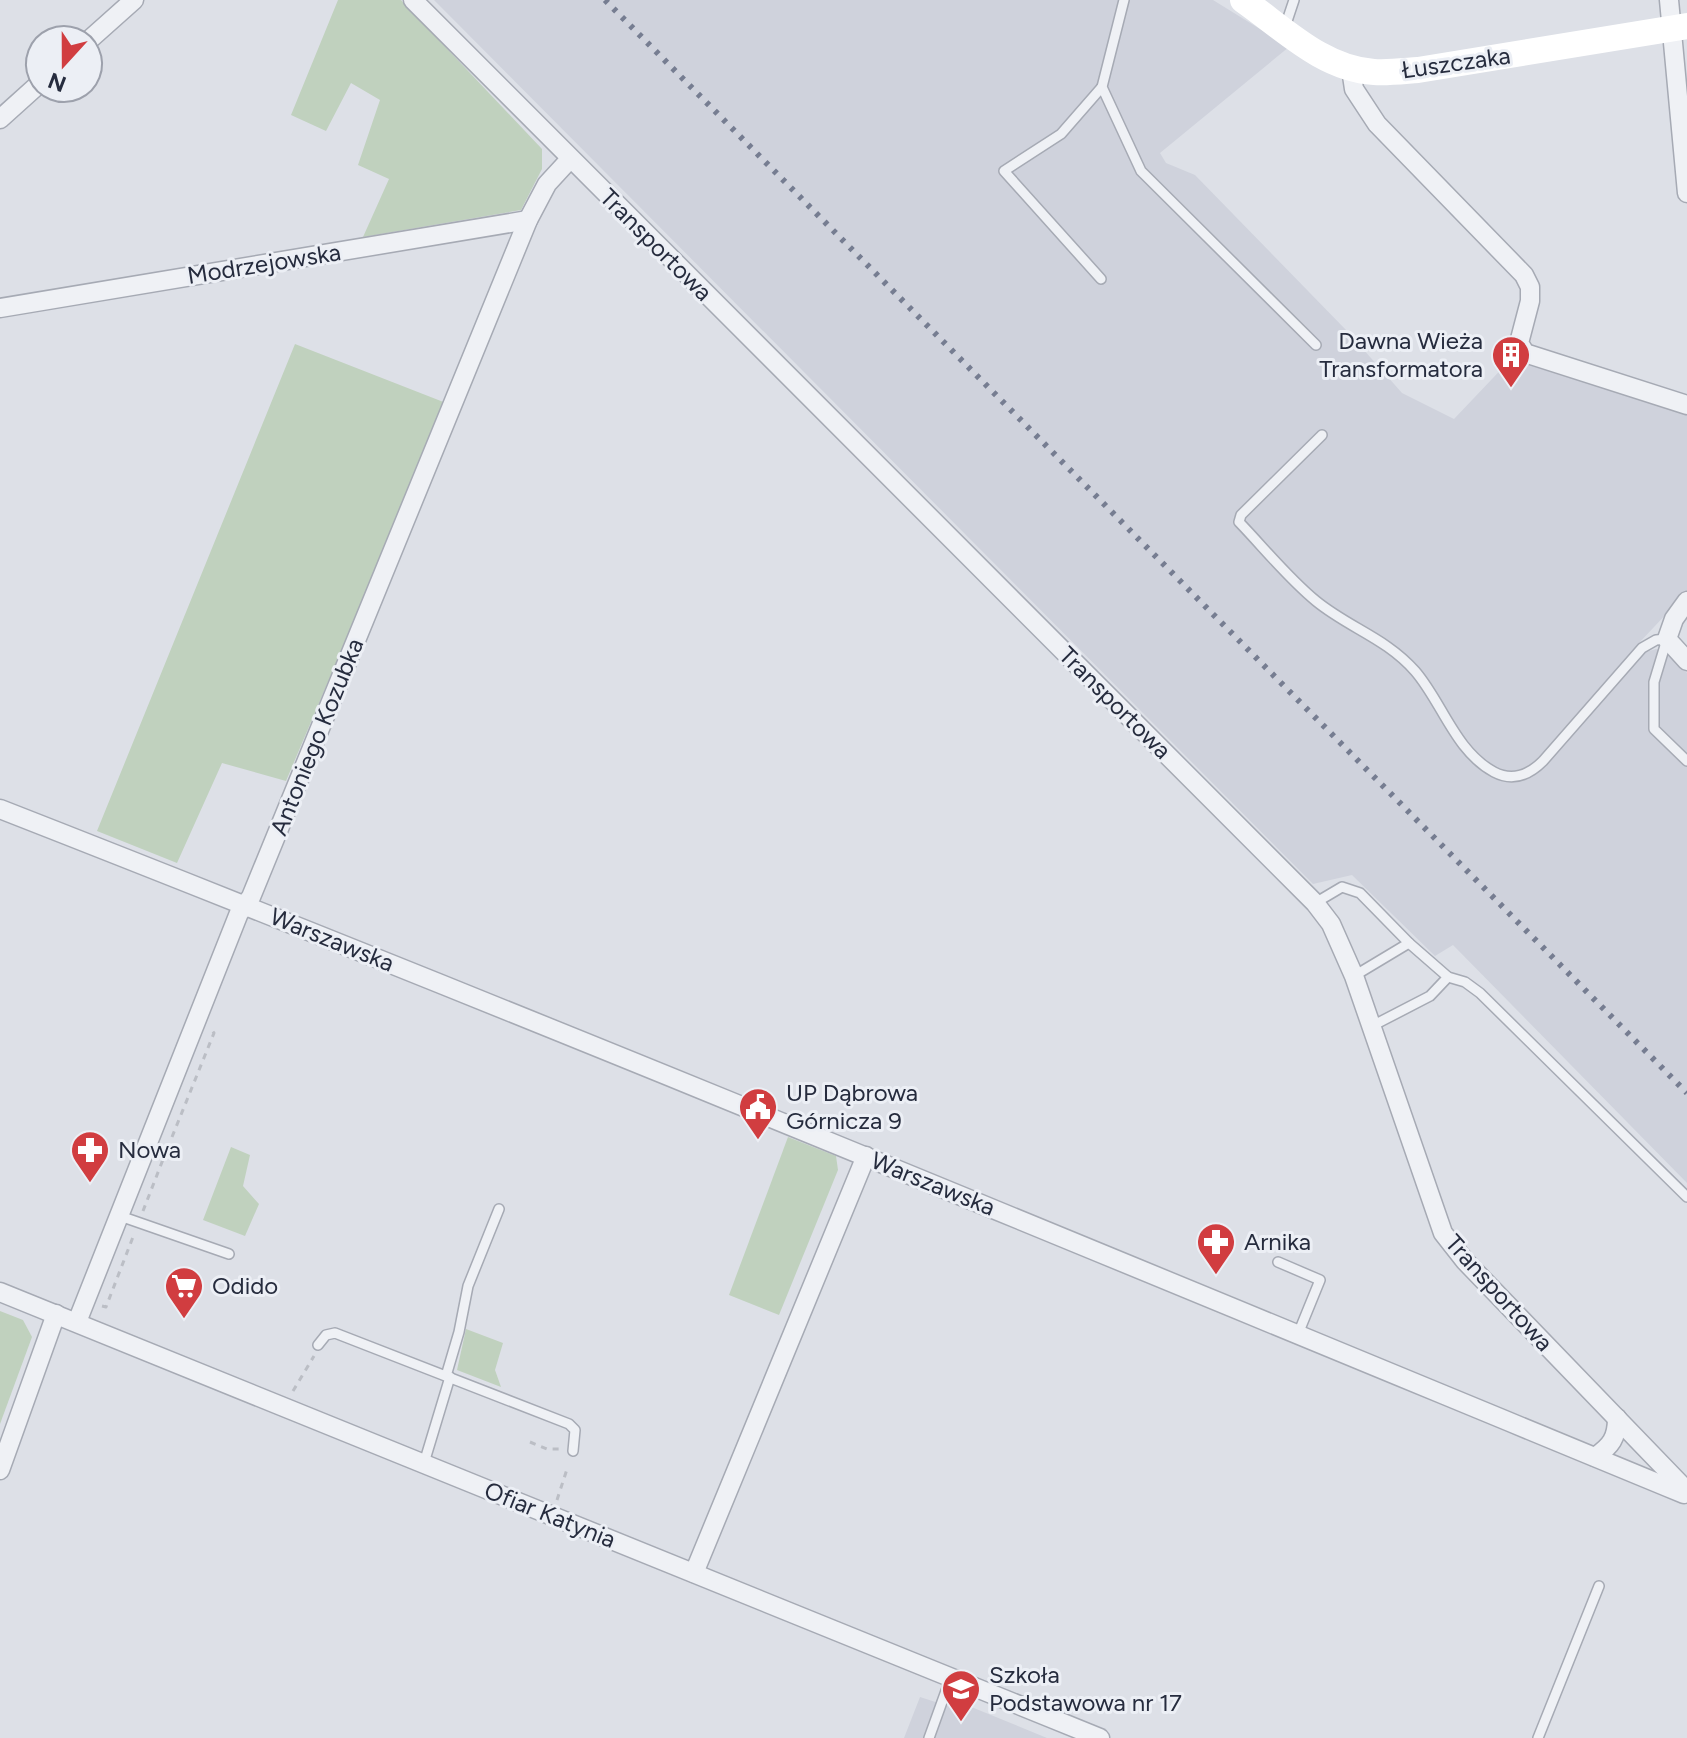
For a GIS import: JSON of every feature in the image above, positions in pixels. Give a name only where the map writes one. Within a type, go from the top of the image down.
[{"type":"street","points":[[104,27],[134,0]]},
{"type":"street","name":"Transportowa","points":[[413,0],[1315,903],[1331,924],[1354,976],[1443,1233],[1465,1261],[1687,1493]]},
{"type":"street","name":"Łuszczaka","points":[[1243,0],[1306,46],[1351,69],[1373,72],[1418,70],[1680,27]]},
{"type":"street","points":[[1669,0],[1680,27],[1687,193]]},
{"type":"street","points":[[1351,69],[1354,89],[1370,116],[1524,275],[1531,292],[1519,343],[1525,353],[1687,405]]},
{"type":"street","points":[[0,119],[24,97]]},
{"type":"street","name":"Antoniego Kozubka","points":[[77,1322],[239,913],[251,897],[528,220],[547,184],[570,159]]},
{"type":"street","name":"Modrzejowska","points":[[0,308],[528,220]]},
{"type":"street","points":[[1687,601],[1674,619],[1667,639],[1687,661]]},
{"type":"street","name":"Warszawska","points":[[0,809],[866,1156],[1687,1493]]},
{"type":"street","points":[[694,1573],[866,1156]]},
{"type":"street","name":"Ofiar Katynia","points":[[0,1292],[1100,1738]]},
{"type":"street","points":[[1,1463],[56,1314]]},
{"type":"street","points":[[1595,1457],[1609,1447],[1617,1434],[1617,1418]]},
{"type":"lane","points":[[1101,279],[1004,171],[1061,134],[1102,87],[1124,0]]},
{"type":"lane","points":[[1284,30],[1294,0]]},
{"type":"lane","points":[[1102,87],[1141,171],[1316,345]]},
{"type":"lane","points":[[1322,435],[1241,515],[1239,522],[1314,599],[1391,647],[1416,672],[1439,710],[1470,751],[1494,772],[1516,777],[1528,775],[1642,648],[1656,640],[1667,639],[1654,682],[1654,729],[1687,761]]},
{"type":"lane","points":[[1315,903],[1342,887],[1360,893],[1448,977],[1465,982],[1480,993],[1687,1197]]},
{"type":"lane","points":[[1354,976],[1409,943]]},
{"type":"lane","points":[[1372,1026],[1430,996],[1448,977]]},
{"type":"lane","points":[[424,1463],[468,1286],[499,1209]]},
{"type":"lane","points":[[120,1216],[229,1254]]},
{"type":"lane","points":[[1278,1262],[1320,1280],[1298,1334]]},
{"type":"lane","points":[[318,1345],[326,1335],[335,1333],[569,1424],[575,1430],[573,1451]]},
{"type":"lane","points":[[1538,1738],[1599,1586]]},
{"type":"lane","points":[[929,1738],[951,1677]]},
{"type":"path","points":[[283,1406],[318,1345]]},
{"type":"path","points":[[530,1442],[547,1449],[573,1451],[553,1515]]},
{"type":"shaded area","points":[[434,0],[1213,0],[1289,47],[1160,153],[1166,163],[1195,175],[1347,331],[1402,393],[1454,419],[1511,359],[1687,415],[1687,592],[1638,644],[1646,652],[1656,649],[1668,653],[1687,673],[1687,1183],[1453,945],[1435,956],[1352,875],[1313,884]]},
{"type":"shaded area","name":"Szkoła Podstawowa nr 17","points":[[920,1697],[954,1708],[964,1704],[1047,1738],[904,1738]]},
{"type":"green space","points":[[338,0],[401,0],[542,149],[542,169],[521,210],[363,237],[389,179],[358,165],[380,100],[351,83],[326,131],[291,115]]},
{"type":"green space","points":[[295,344],[446,403],[286,781],[222,763],[177,863],[97,831]]},
{"type":"green space","points":[[788,1137],[836,1156],[838,1170],[779,1315],[729,1295]]},
{"type":"green space","points":[[231,1147],[250,1155],[243,1186],[259,1204],[245,1236],[203,1220]]},
{"type":"green space","points":[[0,1311],[23,1320],[32,1337],[0,1424]]},
{"type":"green space","points":[[466,1329],[503,1343],[495,1370],[501,1387],[457,1370]]},
{"type":"railway","points":[[605,0],[1687,1093]]},
{"type":"place","name":"Dawna Wieża Transformatora","points":[[1511,389]]},
{"type":"place","name":"UP Dąbrowa Górnicza 9","points":[[758,1141]]},
{"type":"place","name":"Nowa","points":[[90,1184]]},
{"type":"place","name":"Arnika","points":[[1216,1276]]},
{"type":"place","name":"Odido","points":[[184,1320]]},
{"type":"place","name":"Szkoła Podstawowa nr 17","points":[[961,1723]]}]
